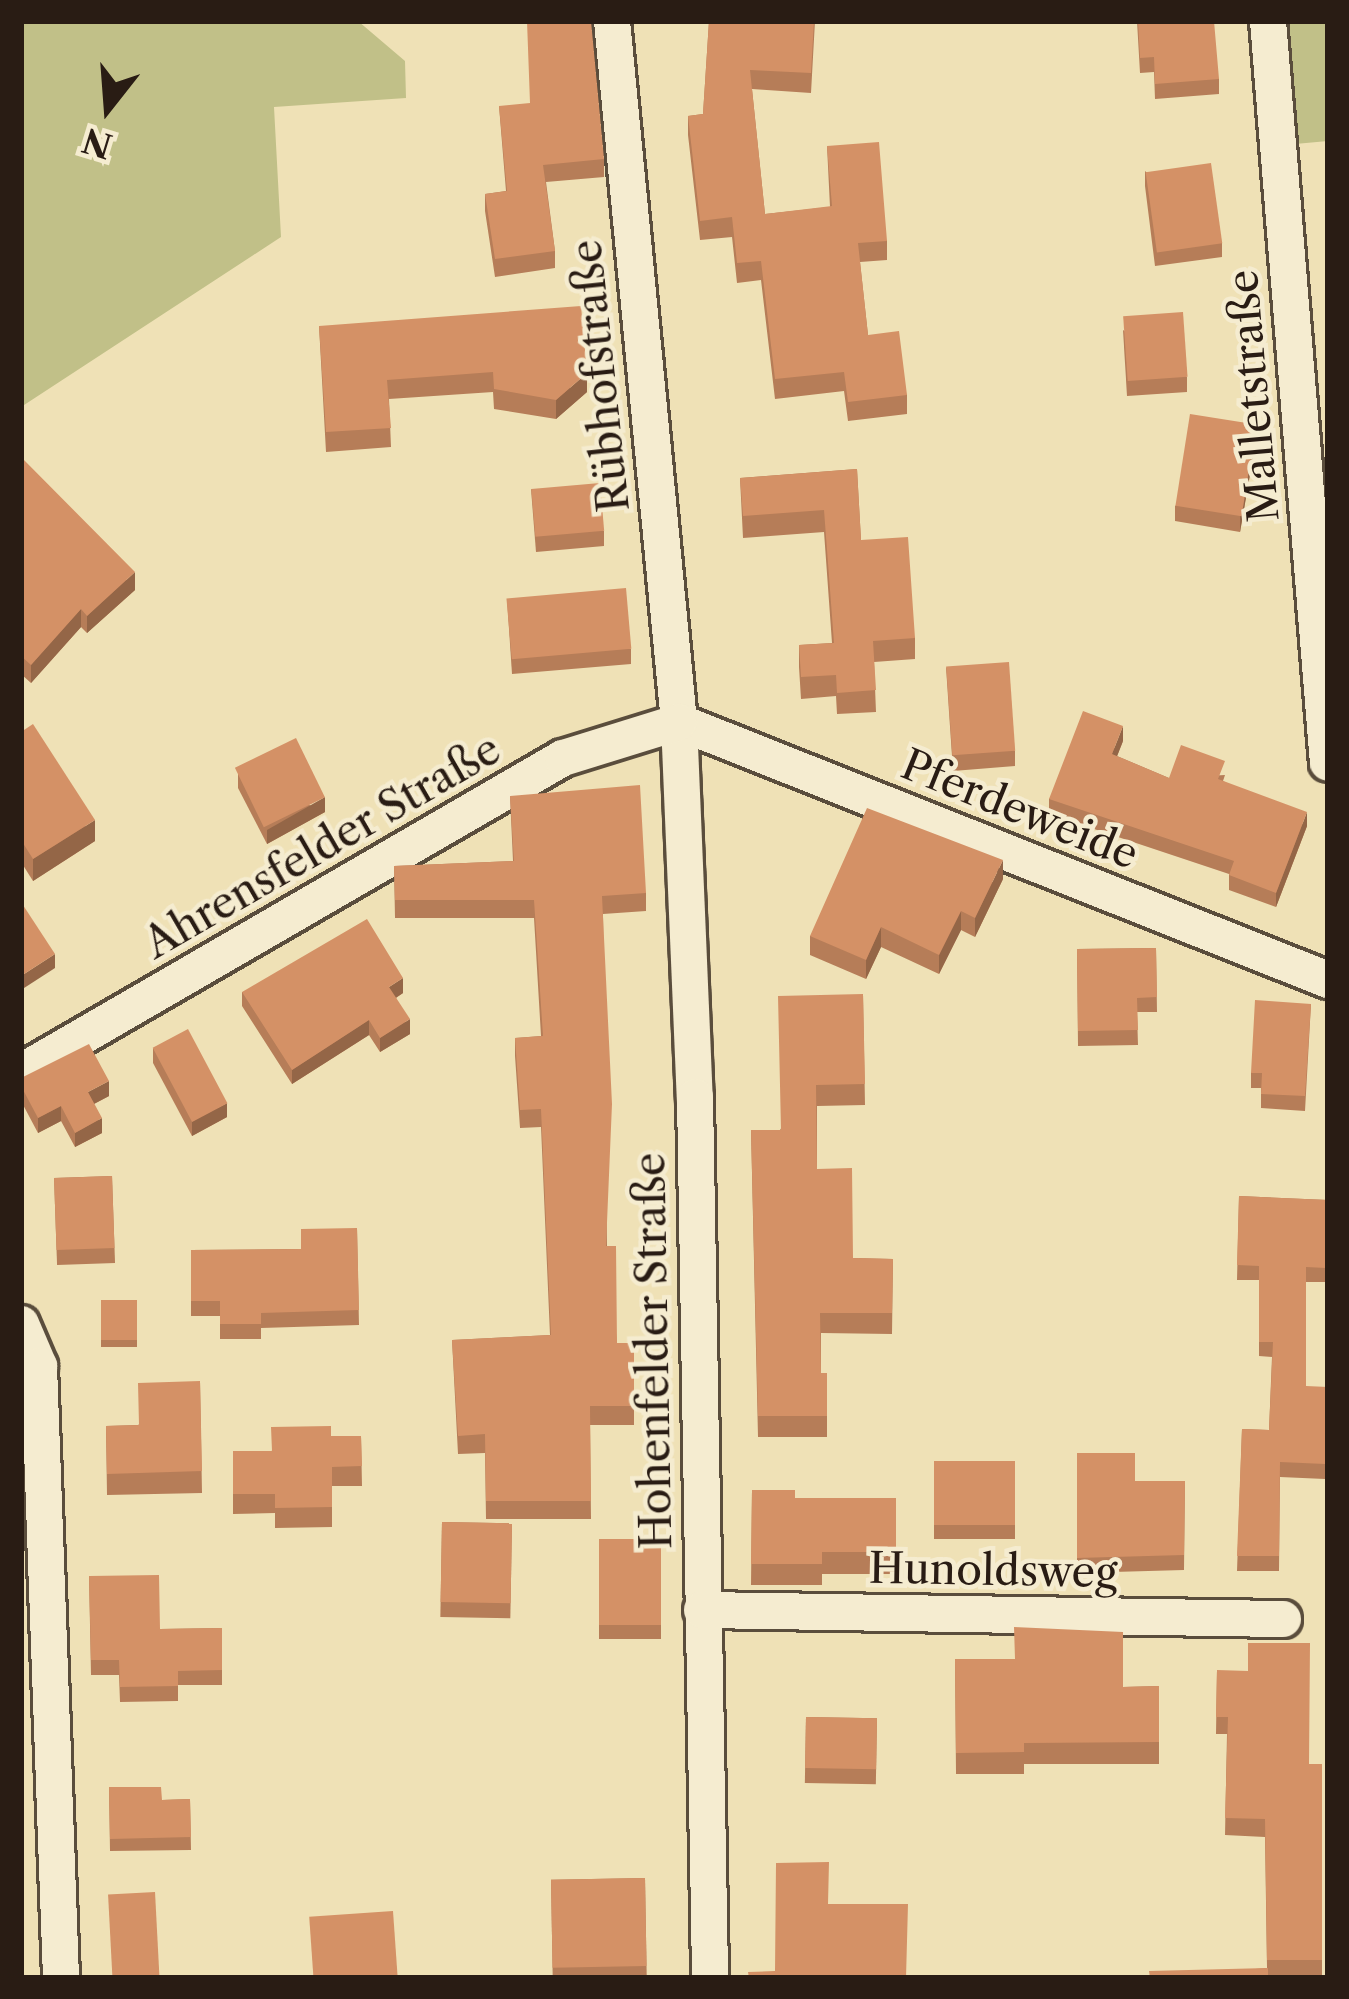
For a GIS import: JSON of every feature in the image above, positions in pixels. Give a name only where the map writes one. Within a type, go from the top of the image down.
[{"type":"street","name":"Rübhofstraße","points":[[612,21],[679,722]]},
{"type":"street","name":"Malletstraße","points":[[1268,21],[1328,764]]},
{"type":"street","name":"Pferdeweide","points":[[679,722],[1328,980]]},
{"type":"street","name":"Ahrensfelder Straße","points":[[21,1072],[563,758],[679,722]]},
{"type":"street","name":"Hohenfelder Straße","points":[[679,722],[695,1096],[710,1978]]},
{"type":"street","points":[[21,1324],[39,1366],[61,1978]]},
{"type":"street","name":"Hunoldsweg","points":[[702,1610],[1283,1619]]},
{"type":"shaded area","points":[[21,21],[358,21],[405,61],[406,98],[274,107],[281,237],[21,407]]},
{"type":"shaded area","points":[[1287,21],[1328,21],[1328,141],[1295,144]]},
{"type":"building","points":[[527,21],[591,21],[604,159],[543,165],[555,251],[495,259],[485,194],[507,191],[499,106],[530,103]]},
{"type":"building","points":[[709,21],[814,21],[811,73],[750,70],[765,214],[832,206],[827,146],[879,142],[887,241],[858,243],[868,335],[899,331],[907,395],[848,402],[844,372],[775,379],[761,261],[737,263],[732,217],[700,221],[688,116],[703,114]]},
{"type":"building","points":[[1138,21],[1214,21],[1219,79],[1155,84],[1154,57],[1140,58]]},
{"type":"building","points":[[1211,163],[1222,243],[1157,252],[1146,172]]},
{"type":"building","points":[[581,306],[587,373],[556,400],[494,389],[493,372],[387,380],[391,428],[326,432],[319,326]]},
{"type":"building","points":[[1183,312],[1188,377],[1128,381],[1123,316]]},
{"type":"building","points":[[1190,414],[1256,424],[1242,516],[1175,506]]},
{"type":"building","points":[[21,457],[135,572],[87,616],[81,609],[31,665],[21,656]]},
{"type":"building","points":[[857,469],[861,540],[908,537],[915,638],[873,641],[876,690],[837,693],[836,675],[801,677],[799,645],[834,643],[824,510],[743,516],[740,478]]},
{"type":"building","points":[[600,483],[604,531],[535,537],[531,489]]},
{"type":"building","points":[[626,588],[631,649],[512,659],[506,598]]},
{"type":"building","points":[[1009,662],[1015,751],[952,755],[946,666]]},
{"type":"building","points":[[1083,711],[1123,726],[1112,754],[1169,778],[1181,745],[1225,761],[1218,779],[1307,812],[1276,893],[1229,875],[1234,861],[1049,799]]},
{"type":"building","points":[[33,724],[95,820],[33,859],[21,840],[21,732]]},
{"type":"building","points":[[296,738],[325,797],[264,827],[235,768]]},
{"type":"building","points":[[640,785],[646,893],[602,896],[612,1104],[606,1246],[616,1246],[617,1343],[634,1343],[634,1406],[590,1406],[591,1501],[486,1501],[485,1434],[458,1436],[452,1340],[551,1335],[541,1109],[520,1110],[515,1038],[543,1036],[534,900],[395,900],[394,866],[514,861],[510,796]]},
{"type":"building","points":[[867,808],[1003,860],[975,918],[961,911],[939,955],[881,927],[866,960],[810,936]]},
{"type":"building","points":[[21,902],[55,954],[21,976]]},
{"type":"building","points":[[367,919],[403,978],[389,987],[410,1019],[380,1038],[369,1020],[292,1070],[242,992]]},
{"type":"building","points":[[1156,948],[1157,997],[1137,998],[1138,1030],[1078,1031],[1077,949]]},
{"type":"building","points":[[863,994],[865,1084],[816,1085],[817,1169],[852,1168],[853,1258],[893,1259],[892,1313],[820,1313],[827,1416],[758,1416],[751,1130],[781,1130],[778,996]]},
{"type":"building","points":[[1255,1000],[1311,1004],[1305,1096],[1261,1094],[1262,1073],[1251,1073]]},
{"type":"building","points":[[188,1029],[227,1103],[192,1122],[153,1048]]},
{"type":"building","points":[[89,1044],[109,1081],[88,1092],[102,1118],[75,1133],[61,1106],[38,1118],[21,1078]]},
{"type":"building","points":[[112,1176],[115,1248],[57,1250],[54,1178]]},
{"type":"building","points":[[1239,1196],[1328,1200],[1326,1268],[1306,1267],[1306,1386],[1328,1387],[1325,1464],[1280,1462],[1279,1556],[1237,1556],[1242,1429],[1269,1430],[1273,1342],[1259,1342],[1259,1266],[1237,1265]]},
{"type":"building","points":[[357,1228],[359,1310],[261,1313],[261,1324],[220,1324],[220,1301],[191,1301],[191,1250],[301,1249],[301,1229]]},
{"type":"building","points":[[101,1300],[137,1300],[137,1340],[101,1340]]},
{"type":"building","points":[[200,1381],[202,1471],[107,1474],[106,1426],[139,1425],[138,1383]]},
{"type":"building","points":[[331,1426],[331,1436],[361,1436],[362,1466],[332,1467],[332,1507],[275,1508],[275,1494],[233,1494],[233,1451],[272,1451],[271,1427]]},
{"type":"building","points":[[1077,1453],[1135,1453],[1135,1481],[1185,1481],[1184,1555],[1077,1558]]},
{"type":"building","points":[[934,1461],[1015,1461],[1015,1525],[934,1525]]},
{"type":"building","points":[[752,1490],[795,1490],[795,1498],[896,1498],[896,1552],[822,1552],[822,1564],[751,1564]]},
{"type":"building","points":[[442,1522],[512,1523],[511,1603],[441,1602]]},
{"type":"building","points":[[599,1539],[661,1539],[661,1625],[599,1625]]},
{"type":"building","points":[[159,1575],[160,1629],[222,1628],[222,1670],[178,1671],[178,1686],[120,1687],[119,1660],[91,1660],[89,1576]]},
{"type":"building","points":[[1014,1627],[1123,1632],[1123,1687],[1159,1686],[1159,1742],[1024,1743],[1024,1752],[956,1753],[955,1659],[1015,1659]]},
{"type":"building","points":[[1248,1643],[1310,1643],[1309,1764],[1322,1764],[1322,1960],[1267,1960],[1265,1819],[1225,1818],[1228,1717],[1216,1717],[1217,1670],[1248,1671]]},
{"type":"building","points":[[806,1717],[877,1718],[876,1769],[805,1768]]},
{"type":"building","points":[[109,1787],[161,1787],[162,1800],[190,1799],[191,1837],[110,1839]]},
{"type":"building","points":[[829,1862],[828,1904],[908,1904],[906,1978],[749,1978],[748,1972],[775,1971],[776,1863]]},
{"type":"building","points":[[645,1878],[647,1966],[553,1968],[551,1880]]},
{"type":"building","points":[[155,1892],[160,1978],[112,1978],[108,1894]]},
{"type":"building","points":[[393,1911],[398,1978],[313,1978],[309,1917]]},
{"type":"building","points":[[1268,1968],[1268,1978],[1150,1978],[1149,1971]]}]
